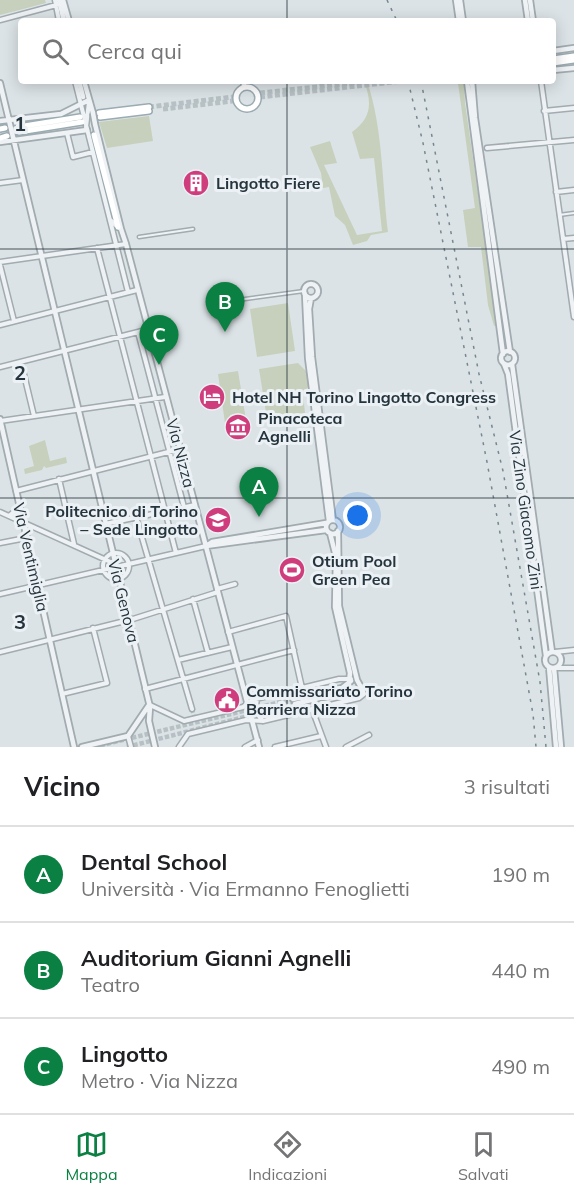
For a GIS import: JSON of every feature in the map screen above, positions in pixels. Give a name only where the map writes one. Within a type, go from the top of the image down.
[{"type":"main road","points":[[556,61],[574,58]]},
{"type":"main road","points":[[244,86],[252,88],[259,95],[255,105],[248,109],[242,108],[234,99],[244,86]]},
{"type":"main road","points":[[97,115],[149,109]]},
{"type":"main road","points":[[18,129],[81,120]]},
{"type":"main road","points":[[94,135],[120,228]]},
{"type":"street","points":[[458,0],[461,18]]},
{"type":"street","points":[[525,0],[528,18]]},
{"type":"street","points":[[530,0],[533,18]]},
{"type":"street","points":[[0,20],[59,2]]},
{"type":"street","points":[[59,2],[59,18]]},
{"type":"street","points":[[59,2],[63,18]]},
{"type":"street","points":[[59,2],[67,18]]},
{"type":"street","points":[[556,51],[574,48]]},
{"type":"street","points":[[556,70],[574,68]]},
{"type":"street","name":"Via Genova","points":[[0,82],[149,705],[149,721],[155,747]]},
{"type":"street","points":[[78,84],[84,97]]},
{"type":"street","name":"Via Nizza","points":[[78,84],[86,129],[128,292]]},
{"type":"street","name":"Via Nizza","points":[[85,84],[89,100],[97,115],[95,124],[120,228],[259,747]]},
{"type":"street","points":[[470,84],[510,352],[514,357],[512,364],[504,364],[501,358],[503,354],[470,84]]},
{"type":"street","points":[[541,84],[574,317]]},
{"type":"street","points":[[0,121],[61,114],[89,100]]},
{"type":"street","name":"Via Nizza","points":[[86,129],[89,100]]},
{"type":"street","points":[[544,111],[574,108]]},
{"type":"street","points":[[3,134],[14,140],[86,129]]},
{"type":"street","points":[[67,132],[73,157],[93,152]]},
{"type":"street","points":[[487,148],[574,140]]},
{"type":"street","points":[[0,183],[23,180]]},
{"type":"street","points":[[556,192],[574,190]]},
{"type":"street","points":[[559,215],[574,213]]},
{"type":"street","points":[[111,221],[120,228]]},
{"type":"street","points":[[139,237],[193,229]]},
{"type":"street","points":[[563,239],[574,238]]},
{"type":"street","points":[[14,321],[0,263],[126,244]]},
{"type":"street","points":[[96,248],[176,553]]},
{"type":"street","points":[[329,521],[308,358],[304,293],[309,284],[316,286],[318,292],[311,298],[309,310],[329,521],[328,532],[336,557],[334,607],[352,680]]},
{"type":"street","points":[[0,325],[137,290]]},
{"type":"street","points":[[238,300],[304,293],[311,298]]},
{"type":"street","points":[[0,368],[146,330]]},
{"type":"street","points":[[138,332],[184,507]]},
{"type":"street","points":[[503,354],[510,352]]},
{"type":"street","points":[[21,362],[34,416]]},
{"type":"street","name":"Via Zino Giacomo Zini","points":[[504,364],[508,374],[545,661],[553,668],[561,660],[554,652],[512,364]]},
{"type":"street","points":[[0,420],[165,397]]},
{"type":"street","name":"Via Ventimiglia","points":[[0,420],[74,747]]},
{"type":"street","points":[[16,490],[180,449]]},
{"type":"street","points":[[59,479],[74,545]]},
{"type":"street","points":[[105,524],[195,505]]},
{"type":"street","points":[[9,516],[20,507]]},
{"type":"street","points":[[0,512],[116,565]]},
{"type":"street","points":[[136,517],[192,709]]},
{"type":"street","points":[[178,747],[188,734],[244,720],[262,721],[359,698],[364,694],[352,680],[339,606],[339,524],[329,521],[212,542],[206,546]]},
{"type":"street","points":[[0,594],[105,570],[116,565],[206,546],[338,531]]},
{"type":"street","points":[[0,543],[26,538]]},
{"type":"street","points":[[113,554],[122,554],[127,564],[128,574],[109,579],[105,570],[104,558],[113,554]]},
{"type":"street","points":[[0,652],[129,620],[235,584]]},
{"type":"street","points":[[193,599],[208,653]]},
{"type":"street","points":[[228,632],[286,616],[302,688]]},
{"type":"street","points":[[62,694],[107,683],[93,628]]},
{"type":"street","points":[[178,660],[232,646]]},
{"type":"street","points":[[145,689],[294,650]]},
{"type":"street","points":[[546,656],[554,652],[574,650]]},
{"type":"street","points":[[559,747],[553,668],[574,668]]},
{"type":"street","points":[[82,747],[128,736],[149,705],[184,721],[302,688],[352,680]]},
{"type":"street","points":[[343,690],[352,680]]},
{"type":"street","points":[[294,702],[343,690],[355,694],[362,689]]},
{"type":"street","points":[[257,699],[255,711],[262,721]]},
{"type":"street","points":[[312,709],[326,747]]},
{"type":"street","points":[[345,747],[369,735]]},
{"type":"street","points":[[128,736],[131,747]]},
{"type":"street","points":[[275,747],[321,736]]},
{"type":"street","points":[[246,747],[258,740]]},
{"type":"green space","points":[[0,0],[45,0],[46,3],[0,15]]},
{"type":"green space","points":[[365,84],[368,84],[376,118],[388,232],[371,235],[367,241],[353,245],[345,225],[335,216],[329,187],[323,188],[321,173],[310,147],[330,141],[337,163],[324,165],[357,235],[382,231],[374,158],[360,159],[352,132],[359,127],[367,115],[368,96]]},
{"type":"green space","points":[[458,84],[464,84],[497,325],[494,326],[488,305],[481,247],[468,247],[463,210],[475,208]]},
{"type":"green space","points":[[149,116],[153,141],[107,148],[99,122]]},
{"type":"green space","points":[[288,303],[295,351],[257,357],[250,309]]},
{"type":"green space","points":[[298,363],[308,373],[309,386],[303,393],[305,413],[267,419],[259,369]]},
{"type":"green space","points":[[238,371],[246,420],[241,420],[239,413],[230,415],[231,422],[225,423],[218,374]]},
{"type":"green space","points":[[45,440],[50,461],[66,457],[67,463],[46,468],[44,466],[42,470],[25,474],[24,469],[34,466],[29,446]]},
{"type":"tunnel","points":[[260,93],[344,84]]},
{"type":"tunnel","points":[[260,97],[375,84]]},
{"type":"tunnel","points":[[149,107],[233,97]]},
{"type":"tunnel","points":[[163,109],[233,101]]},
{"type":"tunnel","points":[[94,135],[97,118]]},
{"type":"tunnel","points":[[0,125],[15,127]]},
{"type":"tunnel","points":[[6,133],[19,132]]},
{"type":"tunnel","points":[[94,747],[293,699]]},
{"type":"tunnel","points":[[127,747],[295,704]]},
{"type":"tunnel","points":[[192,709],[194,716]]},
{"type":"railway","points":[[387,0],[396,18]]},
{"type":"railway","points":[[409,84],[423,143],[487,462],[533,714],[536,747]]},
{"type":"railway","points":[[422,84],[479,374],[503,471],[540,682],[546,747]]},
{"type":"place","name":"Lingotto Fiere","points":[[196,183]]},
{"type":"place","name":"Auditorium Gianni Agnelli","points":[[225,332]]},
{"type":"place","name":"Lingotto","points":[[159,365]]},
{"type":"place","name":"Hotel NH Torino Lingotto Congress","points":[[212,397]]},
{"type":"place","name":"Pinacoteca Agnelli","points":[[238,427]]},
{"type":"place","name":"Dental School","points":[[259,517]]},
{"type":"place","name":"Politecnico di Torino – Sede Lingotto","points":[[218,520]]},
{"type":"place","name":"Otium Pool Green Pea","points":[[292,570]]},
{"type":"place","name":"Commissariato Torino Barriera Nizza","points":[[227,700]]}]
